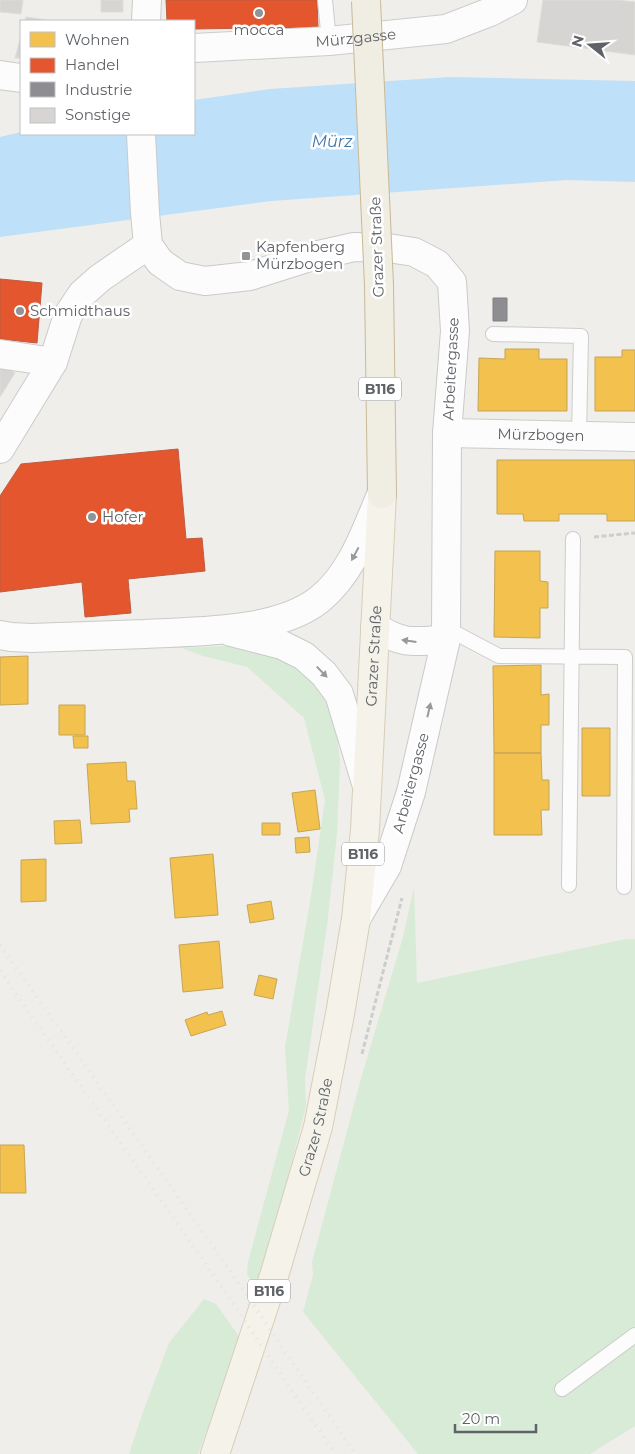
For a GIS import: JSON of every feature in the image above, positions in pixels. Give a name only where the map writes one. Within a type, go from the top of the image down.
[{"type":"highway","name":"Grazer Straße","points":[[366,0],[379,285],[382,494]]},
{"type":"main road","name":"Grazer Straße","points":[[215,1454],[274,1276],[318,1127],[340,1014],[356,919],[365,830],[382,494]]},
{"type":"street","points":[[146,0],[146,20]]},
{"type":"street","name":"Mürzgasse","points":[[195,48],[329,41],[446,29],[490,12],[513,0]]},
{"type":"street","points":[[0,75],[20,78]]},
{"type":"street","points":[[0,449],[53,362],[68,315],[82,294],[100,278],[148,246],[140,135]]},
{"type":"street","name":"Arbeitergasse","points":[[148,246],[160,262],[180,276],[205,281],[250,276],[310,257],[354,247],[388,248],[414,252],[437,264],[452,282],[455,331],[447,433],[446,633],[411,792],[387,866],[356,919]]},
{"type":"street","points":[[0,354],[53,362]]},
{"type":"street","name":"Mürzbogen","points":[[447,433],[635,437]]},
{"type":"street","name":"Grazer Straße","points":[[0,635],[31,638],[225,630],[288,617],[305,610],[321,598],[341,576],[355,556],[382,494]]},
{"type":"street","points":[[375,627],[390,636],[410,643],[446,633]]},
{"type":"street","name":"Grazer Straße","points":[[225,630],[282,645],[304,656],[324,674],[339,694],[368,790]]},
{"type":"lane","points":[[325,0],[329,41]]},
{"type":"lane","points":[[493,334],[581,336],[579,436]]},
{"type":"lane","points":[[569,886],[573,539]]},
{"type":"lane","points":[[446,633],[499,656],[624,657],[629,823],[624,887]]},
{"type":"lane","points":[[562,1389],[635,1335]]},
{"type":"path","points":[[573,539],[635,533]]},
{"type":"green space","points":[[246,645],[273,653],[304,672],[323,697],[335,720],[340,761],[337,834],[327,926],[305,1079],[306,1106],[279,1213],[257,1289],[247,1274],[248,1262],[289,1110],[285,1047],[311,896],[325,800],[304,718],[247,667],[203,656],[182,648]]},
{"type":"green space","points":[[414,887],[417,983],[626,939],[635,939],[635,1426],[590,1454],[418,1454],[303,1312],[313,1275],[312,1262],[362,1075],[403,937]]},
{"type":"green space","points":[[204,1299],[216,1304],[241,1339],[198,1454],[129,1454],[169,1343]]},
{"type":"water","name":"Mürz","points":[[450,77],[635,81],[635,182],[568,180],[271,201],[0,237],[0,137],[20,132],[20,135],[195,135],[195,100],[270,89]]},
{"type":"building: Wohnen","points":[[505,349],[539,349],[539,359],[567,359],[567,411],[478,411],[479,358],[505,359]]},
{"type":"building: Wohnen","points":[[622,350],[635,350],[635,411],[595,411],[595,357],[622,357]]},
{"type":"building: Wohnen","points":[[497,460],[635,460],[635,521],[607,521],[607,514],[559,514],[559,521],[524,521],[523,514],[497,514]]},
{"type":"building: Wohnen","points":[[495,551],[540,551],[540,581],[548,582],[548,608],[540,608],[540,638],[494,637]]},
{"type":"building: Wohnen","points":[[28,656],[28,704],[0,705],[0,657]]},
{"type":"building: Wohnen","points":[[541,665],[541,695],[549,694],[549,725],[541,725],[541,753],[494,753],[493,666]]},
{"type":"building: Wohnen","points":[[59,705],[85,705],[85,735],[59,735]]},
{"type":"building: Wohnen","points":[[582,728],[610,728],[610,796],[582,796]]},
{"type":"building: Wohnen","points":[[73,736],[88,736],[88,748],[74,748]]},
{"type":"building: Wohnen","points":[[494,753],[541,753],[542,780],[549,780],[549,810],[541,810],[542,835],[494,835]]},
{"type":"building: Wohnen","points":[[126,762],[127,781],[135,781],[137,809],[129,809],[130,822],[91,824],[87,764]]},
{"type":"building: Wohnen","points":[[315,790],[320,829],[298,832],[292,793]]},
{"type":"building: Wohnen","points":[[80,820],[82,843],[55,844],[54,821]]},
{"type":"building: Wohnen","points":[[262,823],[280,823],[280,835],[262,835]]},
{"type":"building: Wohnen","points":[[309,837],[310,852],[296,853],[295,838]]},
{"type":"building: Wohnen","points":[[213,854],[218,915],[175,918],[170,858]]},
{"type":"building: Wohnen","points":[[46,859],[46,901],[21,902],[21,860]]},
{"type":"building: Wohnen","points":[[271,901],[274,919],[250,923],[247,905]]},
{"type":"building: Wohnen","points":[[219,941],[223,988],[183,992],[179,945]]},
{"type":"building: Wohnen","points":[[259,975],[277,979],[273,999],[254,995]]},
{"type":"building: Wohnen","points":[[222,1011],[226,1025],[191,1036],[185,1020],[207,1012],[208,1015]]},
{"type":"building: Wohnen","points":[[0,1145],[24,1145],[26,1193],[0,1193]]},
{"type":"building: Handel","points":[[166,0],[317,0],[318,27],[195,29],[195,20],[167,20]]},
{"type":"building: Handel","name":"Schmidthaus","points":[[0,279],[42,283],[37,343],[0,339]]},
{"type":"building: Handel","name":"Hofer","points":[[178,449],[186,539],[202,538],[205,571],[128,579],[131,613],[85,617],[82,582],[0,592],[0,496],[21,464]]},
{"type":"building: Industrie","points":[[493,298],[507,298],[507,321],[493,321]]},
{"type":"building: Sonstige","points":[[0,0],[23,0],[21,14],[0,12]]},
{"type":"building: Sonstige","points":[[101,0],[123,0],[123,12],[101,12]]},
{"type":"building: Sonstige","points":[[543,0],[618,0],[635,2],[635,55],[537,42]]},
{"type":"building: Sonstige","points":[[26,17],[46,20],[25,20]]},
{"type":"building: Sonstige","points":[[20,40],[20,58],[15,58]]},
{"type":"building: Sonstige","points":[[0,364],[15,373],[0,397]]},
{"type":"railway","points":[[0,945],[231,1272],[355,1454]]},
{"type":"railway","points":[[0,971],[223,1289],[335,1454]]},
{"type":"place","name":"mocca","points":[[259,13]]},
{"type":"place","name":"Kapfenberg Mürzbogen","points":[[246,256]]},
{"type":"place","name":"Schmidthaus","points":[[20,311]]},
{"type":"place","name":"Hofer","points":[[92,517]]}]
